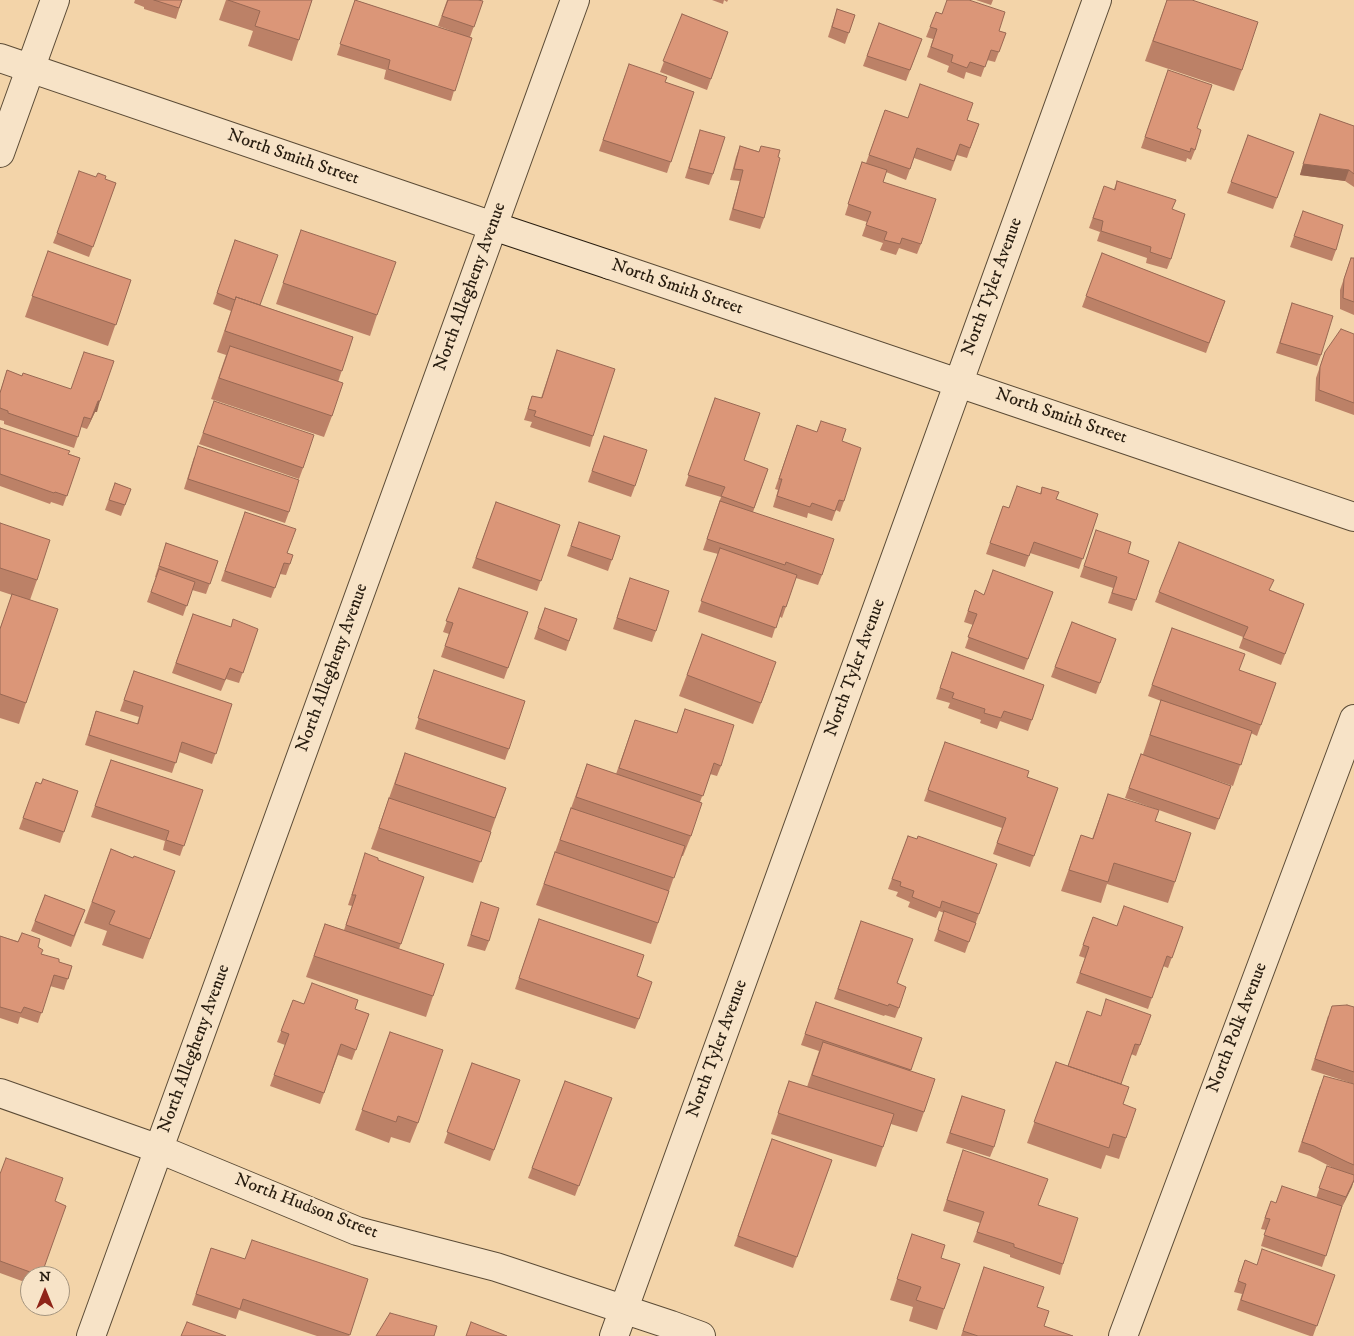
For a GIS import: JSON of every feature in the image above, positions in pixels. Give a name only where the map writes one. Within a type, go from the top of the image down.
[{"type":"street","points":[[0,153],[56,0]]},
{"type":"street","name":"North Allegheny Avenue","points":[[91,1336],[575,0]]},
{"type":"street","name":"North Tyler Avenue","points":[[614,1336],[1097,0]]},
{"type":"street","name":"North Smith Street","points":[[0,58],[1354,517]]},
{"type":"street","name":"North Polk Avenue","points":[[1123,1336],[1354,719]]},
{"type":"street","name":"North Hudson Street","points":[[0,1093],[159,1149],[357,1231],[496,1267],[701,1336]]},
{"type":"building","points":[[154,0],[182,0],[179,8]]},
{"type":"building","points":[[228,0],[312,0],[299,40],[255,26],[260,11]]},
{"type":"building","points":[[355,0],[472,38],[455,91],[388,69],[390,60],[340,44]]},
{"type":"building","points":[[448,0],[483,1],[474,27],[442,16]]},
{"type":"building","points":[[947,0],[969,0],[1005,12],[999,31],[1006,33],[999,52],[991,50],[985,67],[970,62],[967,68],[951,62],[953,55],[931,47],[937,29],[930,27],[936,12],[942,14]]},
{"type":"building","points":[[1167,0],[1192,0],[1258,22],[1242,70],[1153,41]]},
{"type":"building","points":[[837,9],[855,15],[849,33],[832,27]]},
{"type":"building","points":[[682,14],[728,32],[711,79],[663,61]]},
{"type":"building","points":[[879,23],[922,39],[910,70],[867,56]]},
{"type":"building","points":[[629,64],[667,77],[665,82],[694,92],[671,162],[603,140]]},
{"type":"building","points":[[1168,70],[1212,85],[1197,128],[1201,130],[1195,150],[1191,148],[1190,152],[1145,137]]},
{"type":"building","points":[[920,84],[973,103],[967,120],[979,124],[970,148],[960,144],[954,161],[917,148],[910,169],[869,155],[885,110],[908,118]]},
{"type":"building","points":[[1320,114],[1354,126],[1354,174],[1349,170],[1303,164]]},
{"type":"building","points":[[700,130],[725,137],[713,174],[689,168]]},
{"type":"building","points":[[1248,135],[1294,152],[1277,198],[1231,182]]},
{"type":"building","points":[[740,146],[759,152],[761,146],[780,150],[778,157],[780,158],[764,218],[733,209],[743,170],[734,169]]},
{"type":"building","points":[[862,162],[887,170],[883,182],[936,199],[921,244],[902,238],[900,244],[884,240],[887,232],[866,225],[871,212],[848,204]]},
{"type":"building","points":[[79,171],[96,177],[98,173],[106,176],[105,179],[116,183],[93,247],[57,233]]},
{"type":"building","points":[[1117,181],[1176,200],[1172,209],[1185,214],[1171,259],[1150,252],[1151,247],[1101,231],[1103,221],[1093,218],[1104,186],[1115,190]]},
{"type":"building","points":[[1303,211],[1343,225],[1336,250],[1294,236]]},
{"type":"building","points":[[301,230],[396,262],[377,315],[283,283]]},
{"type":"building","points":[[235,240],[278,255],[260,305],[236,297],[235,300],[217,293]]},
{"type":"building","points":[[48,251],[131,280],[116,325],[32,296]]},
{"type":"building","points":[[1102,253],[1225,301],[1209,343],[1086,296]]},
{"type":"building","points":[[1351,258],[1354,258],[1354,302],[1343,298],[1344,279]]},
{"type":"building","points":[[236,297],[353,337],[342,371],[225,331]]},
{"type":"building","points":[[1292,303],[1333,316],[1321,355],[1280,343]]},
{"type":"building","points":[[1341,329],[1354,334],[1354,403],[1319,390],[1320,367],[1325,352]]},
{"type":"building","points":[[230,346],[343,383],[332,416],[219,378]]},
{"type":"building","points":[[557,350],[615,369],[593,436],[534,416],[536,411],[528,409],[532,396],[542,398]]},
{"type":"building","points":[[84,352],[114,361],[100,401],[98,401],[91,419],[84,417],[78,437],[8,413],[8,411],[0,408],[0,393],[7,370],[22,376],[23,373],[71,389]]},
{"type":"building","points":[[715,398],[760,413],[744,460],[768,469],[754,508],[721,496],[725,487],[688,475]]},
{"type":"building","points":[[214,401],[314,435],[303,468],[203,433]]},
{"type":"building","points":[[821,421],[846,429],[842,441],[861,448],[844,501],[839,500],[835,511],[812,503],[810,507],[777,496],[782,479],[779,479],[797,425],[817,432]]},
{"type":"building","points":[[0,428],[70,451],[68,454],[80,458],[67,496],[0,474]]},
{"type":"building","points":[[604,436],[647,450],[635,486],[592,471]]},
{"type":"building","points":[[198,446],[299,480],[289,512],[188,479]]},
{"type":"building","points":[[115,483],[131,489],[125,505],[109,500]]},
{"type":"building","points":[[1017,486],[1041,494],[1042,487],[1059,492],[1056,499],[1098,514],[1083,559],[1034,542],[1029,556],[990,543],[1003,506],[1009,508]]},
{"type":"building","points":[[720,501],[834,539],[822,575],[786,562],[785,565],[707,539]]},
{"type":"building","points":[[496,502],[560,525],[541,581],[476,558]]},
{"type":"building","points":[[245,512],[296,529],[287,553],[293,555],[290,564],[284,563],[275,588],[225,571]]},
{"type":"building","points":[[579,522],[620,536],[612,560],[571,546]]},
{"type":"building","points":[[0,523],[50,540],[37,580],[0,568]]},
{"type":"building","points":[[1096,530],[1131,542],[1128,553],[1149,561],[1136,600],[1112,593],[1117,577],[1084,566]]},
{"type":"building","points":[[1179,542],[1274,580],[1269,590],[1304,604],[1285,654],[1243,638],[1248,627],[1159,592]]},
{"type":"building","points":[[166,543],[218,561],[210,584],[159,566]]},
{"type":"building","points":[[720,548],[797,575],[786,607],[783,606],[776,628],[701,601]]},
{"type":"building","points":[[159,569],[195,582],[187,606],[151,592]]},
{"type":"building","points":[[993,570],[1053,592],[1028,659],[968,637],[977,614],[968,611],[975,590],[984,595]]},
{"type":"building","points":[[630,578],[669,591],[656,631],[617,618]]},
{"type":"building","points":[[459,588],[528,612],[508,668],[445,646],[453,623],[446,621]]},
{"type":"building","points":[[12,594],[58,609],[26,703],[0,694],[0,629]]},
{"type":"building","points":[[545,608],[577,619],[569,641],[538,628]]},
{"type":"building","points":[[193,614],[231,627],[233,619],[258,629],[243,673],[230,668],[225,680],[176,663]]},
{"type":"building","points":[[1072,622],[1116,639],[1100,683],[1055,667]]},
{"type":"building","points":[[1172,628],[1245,654],[1239,670],[1276,683],[1261,725],[1152,685]]},
{"type":"building","points":[[702,634],[776,662],[761,703],[687,675]]},
{"type":"building","points":[[952,652],[1044,685],[1032,720],[1004,711],[1001,718],[984,713],[985,709],[952,698],[954,693],[940,688]]},
{"type":"building","points":[[434,670],[525,701],[509,749],[418,718]]},
{"type":"building","points":[[134,671],[232,704],[216,754],[182,742],[176,763],[89,735],[96,711],[138,724],[143,706],[124,700]]},
{"type":"building","points":[[1161,700],[1252,731],[1241,765],[1150,735]]},
{"type":"building","points":[[685,709],[734,725],[721,766],[714,763],[703,796],[619,768],[635,720],[677,733]]},
{"type":"building","points":[[945,742],[1029,771],[1027,777],[1058,788],[1034,856],[997,843],[1006,818],[928,790]]},
{"type":"building","points":[[405,753],[506,788],[495,818],[395,784]]},
{"type":"building","points":[[1141,754],[1231,786],[1219,819],[1129,788]]},
{"type":"building","points":[[111,760],[203,790],[184,846],[166,840],[169,831],[95,806]]},
{"type":"building","points":[[587,764],[702,803],[691,836],[576,797]]},
{"type":"building","points":[[43,779],[78,791],[64,832],[23,818],[36,782],[41,784]]},
{"type":"building","points":[[1108,794],[1159,810],[1155,821],[1191,833],[1175,882],[1114,863],[1108,882],[1069,870],[1081,835],[1093,839]]},
{"type":"building","points":[[389,798],[491,832],[481,862],[379,828]]},
{"type":"building","points":[[571,808],[685,846],[674,878],[560,840]]},
{"type":"building","points":[[908,836],[917,839],[918,836],[997,864],[979,914],[942,901],[940,908],[912,897],[914,891],[900,886],[901,882],[892,879]]},
{"type":"building","points":[[111,849],[175,871],[150,939],[109,924],[115,911],[92,902]]},
{"type":"building","points":[[555,852],[669,891],[658,923],[544,884]]},
{"type":"building","points":[[365,853],[378,858],[378,860],[424,877],[401,944],[346,925],[356,895],[352,895]]},
{"type":"building","points":[[45,895],[85,910],[74,936],[35,921]]},
{"type":"building","points":[[481,902],[499,908],[489,941],[471,935]]},
{"type":"building","points":[[1124,906],[1183,927],[1172,958],[1167,956],[1152,998],[1080,973],[1089,947],[1083,945],[1093,917],[1117,926]]},
{"type":"building","points":[[944,911],[976,923],[969,942],[938,930]]},
{"type":"building","points":[[539,919],[644,955],[637,976],[652,982],[639,1019],[519,978]]},
{"type":"building","points":[[861,921],[913,939],[897,983],[906,987],[899,1008],[838,989]]},
{"type":"building","points":[[325,924],[444,964],[433,996],[314,956]]},
{"type":"building","points":[[22,933],[40,939],[38,947],[43,950],[41,954],[59,959],[59,962],[72,966],[68,979],[54,975],[42,1013],[24,1007],[21,1013],[0,1007],[0,936],[18,942]]},
{"type":"building","points":[[312,983],[358,1000],[355,1009],[369,1014],[356,1050],[341,1044],[324,1093],[274,1075],[289,1034],[281,1031],[293,1000],[304,1004]]},
{"type":"building","points":[[1106,999],[1151,1015],[1140,1045],[1135,1044],[1121,1084],[1068,1066],[1087,1011],[1101,1016]]},
{"type":"building","points":[[816,1002],[922,1038],[911,1070],[805,1034]]},
{"type":"building","points":[[1347,1005],[1354,1007],[1354,1072],[1315,1059],[1332,1006]]},
{"type":"building","points":[[390,1032],[443,1050],[418,1123],[398,1116],[396,1122],[362,1110]]},
{"type":"building","points":[[823,1042],[935,1079],[924,1112],[812,1075]]},
{"type":"building","points":[[1056,1062],[1129,1087],[1123,1104],[1136,1109],[1126,1138],[1113,1134],[1109,1148],[1034,1122]]},
{"type":"building","points":[[472,1063],[520,1080],[494,1150],[447,1132]]},
{"type":"building","points":[[1324,1076],[1354,1084],[1354,1165],[1302,1142]]},
{"type":"building","points":[[565,1081],[612,1098],[579,1186],[532,1168]]},
{"type":"building","points":[[789,1081],[894,1114],[883,1147],[778,1113]]},
{"type":"building","points":[[962,1096],[1005,1110],[994,1147],[950,1133]]},
{"type":"building","points":[[772,1139],[832,1160],[797,1257],[738,1236]]},
{"type":"building","points":[[963,1150],[1048,1179],[1038,1205],[1078,1218],[1063,1264],[1014,1247],[1014,1244],[977,1232],[984,1212],[947,1200]]},
{"type":"building","points":[[6,1158],[63,1178],[55,1201],[66,1206],[45,1266],[20,1266],[20,1268],[0,1261],[0,1174]]},
{"type":"building","points":[[1327,1166],[1354,1175],[1354,1180],[1346,1197],[1319,1188]]},
{"type":"building","points":[[1282,1186],[1342,1206],[1326,1256],[1264,1235],[1270,1219],[1265,1218],[1271,1201],[1276,1203]]},
{"type":"building","points":[[912,1234],[945,1245],[941,1258],[960,1264],[944,1309],[916,1300],[921,1287],[897,1279]]},
{"type":"building","points":[[252,1240],[368,1279],[350,1335],[243,1299],[240,1309],[196,1294],[211,1248],[245,1259]]},
{"type":"building","points":[[1262,1249],[1335,1275],[1317,1326],[1241,1300],[1246,1284],[1238,1281],[1245,1260],[1257,1265]]},
{"type":"building","points":[[984,1267],[1044,1287],[1037,1307],[1049,1311],[1044,1326],[1073,1336],[978,1336],[963,1331]]},
{"type":"building","points":[[390,1313],[437,1326],[434,1336],[376,1336]]},
{"type":"building","points":[[187,1322],[226,1336],[181,1336]]},
{"type":"building","points":[[471,1322],[507,1336],[466,1336]]}]
